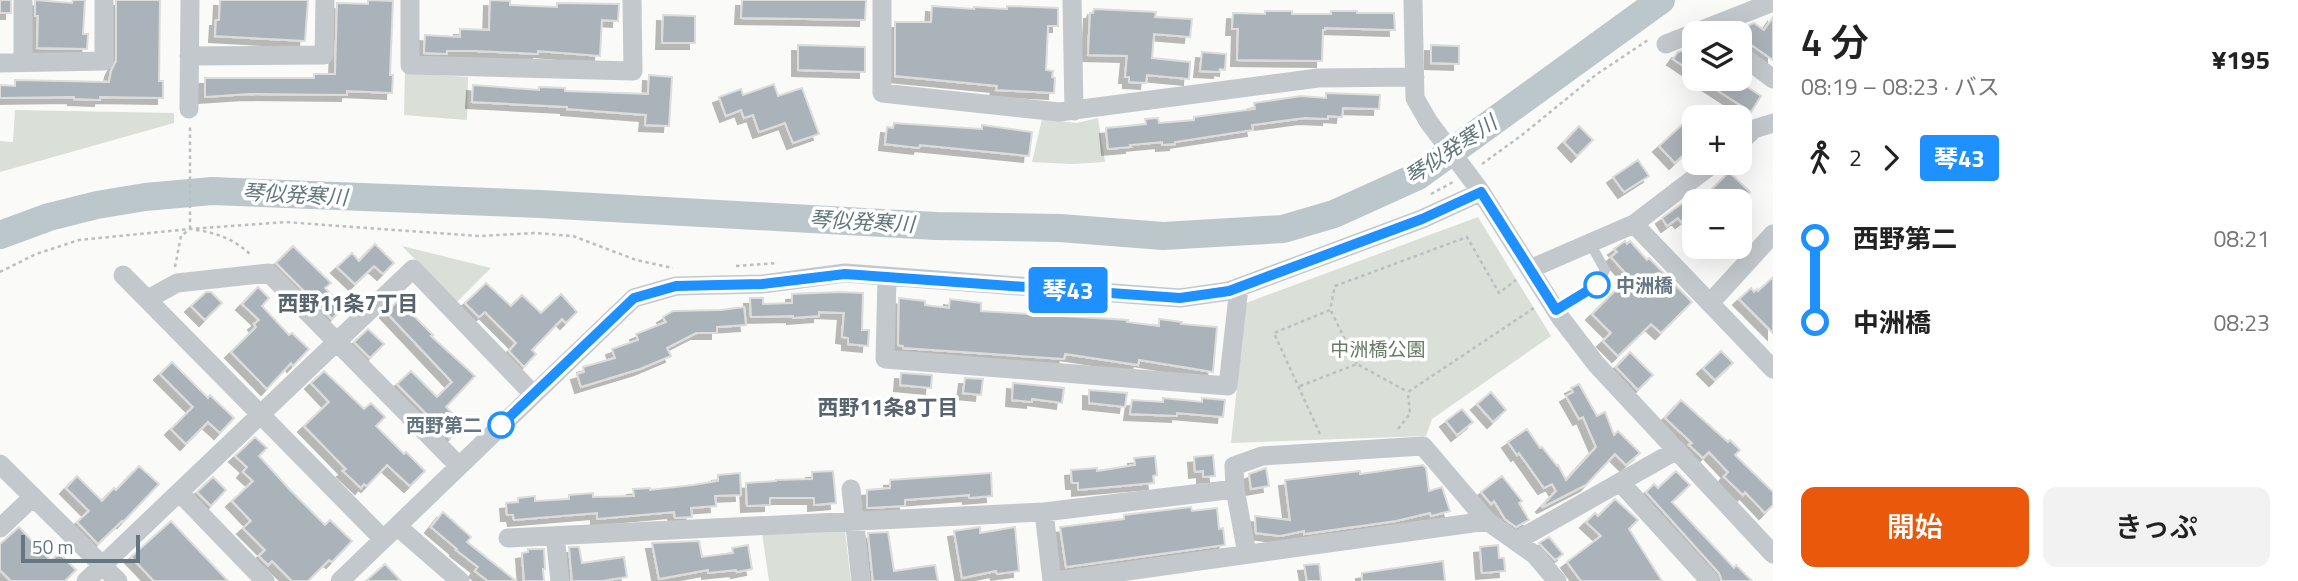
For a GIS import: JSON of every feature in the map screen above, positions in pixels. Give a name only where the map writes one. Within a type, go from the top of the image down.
[{"type":"street","points":[[23,0],[23,62]]},
{"type":"street","points":[[0,63],[104,61],[104,0]]},
{"type":"street","points":[[189,109],[190,0]]},
{"type":"street","points":[[189,56],[324,55],[325,0]]},
{"type":"street","points":[[410,0],[410,65],[633,71],[632,0]]},
{"type":"street","points":[[882,0],[882,93],[1059,112],[1318,78],[1415,77]]},
{"type":"street","points":[[1072,0],[1074,111]]},
{"type":"street","points":[[1413,0],[1415,98],[1429,121],[1481,192],[1552,304],[1596,364],[1773,554]]},
{"type":"street","points":[[1731,21],[1773,2]]},
{"type":"street","points":[[1658,41],[1682,36]]},
{"type":"street","points":[[1752,63],[1773,79]]},
{"type":"street","points":[[1752,132],[1773,123]]},
{"type":"street","points":[[1530,269],[1634,224],[1698,175]]},
{"type":"street","points":[[345,580],[390,532],[634,298],[676,286],[762,284],[845,274],[1180,298],[1229,291],[1422,219],[1481,192]]},
{"type":"street","points":[[1634,224],[1773,369]]},
{"type":"street","points":[[1710,303],[1773,234]]},
{"type":"street","points":[[86,581],[413,269],[533,394]]},
{"type":"street","points":[[148,299],[177,284],[269,273],[459,466]]},
{"type":"street","points":[[124,275],[261,414],[390,532],[460,581]]},
{"type":"street","points":[[887,277],[885,359],[1227,386],[1239,287]]},
{"type":"street","points":[[1247,554],[1235,489],[1234,466],[1262,456],[1423,446],[1487,521],[1535,555],[1557,581]]},
{"type":"street","points":[[1516,541],[1677,450]]},
{"type":"street","points":[[0,464],[118,581]]},
{"type":"street","points":[[1620,482],[1710,581]]},
{"type":"street","points":[[851,489],[861,581]]},
{"type":"street","points":[[508,538],[1044,512],[1235,489]]},
{"type":"street","points":[[179,492],[265,581]]},
{"type":"street","points":[[0,528],[33,497]]},
{"type":"street","points":[[1044,512],[1054,581],[1145,575],[1247,554],[1487,521]]},
{"type":"street","points":[[555,536],[560,581]]},
{"type":"lane","points":[[1552,304],[1597,285],[1605,270],[1590,243]]},
{"type":"path","points":[[1422,199],[1522,135],[1597,74],[1658,41]]},
{"type":"path","points":[[190,229],[191,135]]},
{"type":"path","points":[[0,272],[36,254],[79,240],[285,222],[480,236],[535,233],[573,236],[636,260],[669,268],[682,267]]},
{"type":"path","points":[[177,284],[176,253],[181,236],[190,229],[217,233],[238,244],[269,273]]},
{"type":"path","points":[[1408,392],[1357,364],[1330,310],[1335,286],[1467,237],[1499,293],[1530,269]]},
{"type":"path","points":[[733,266],[784,262]]},
{"type":"path","points":[[1408,392],[1552,304]]},
{"type":"path","points":[[1328,452],[1274,333],[1330,310]]},
{"type":"path","points":[[1299,387],[1357,364]]},
{"type":"path","points":[[1381,449],[1410,414],[1408,392]]},
{"type":"green space","points":[[405,73],[468,77],[467,120],[404,115]]},
{"type":"green space","points":[[15,110],[174,113],[174,123],[0,172],[0,141],[13,142]]},
{"type":"green space","points":[[1098,118],[1105,162],[1032,162],[1042,119],[1077,123]]},
{"type":"green space","name":"中洲橋公園","points":[[1478,217],[1551,336],[1432,419],[1426,436],[1231,443],[1246,303]]},
{"type":"green space","points":[[402,246],[491,268],[457,302]]},
{"type":"green space","points":[[845,531],[851,581],[769,581],[762,533]]},
{"type":"building","points":[[0,0],[11,0],[11,13],[0,13]]},
{"type":"building","points":[[35,0],[72,3],[73,0],[85,0],[83,34],[88,34],[87,49],[37,48],[38,16],[35,16]]},
{"type":"building","points":[[116,0],[160,0],[159,81],[163,81],[163,98],[0,98],[0,85],[15,86],[15,80],[109,82],[116,61]]},
{"type":"building","points":[[220,0],[308,0],[305,41],[215,36]]},
{"type":"building","points":[[368,0],[393,1],[390,75],[393,75],[392,93],[347,91],[347,95],[249,94],[205,97],[205,78],[314,78],[314,74],[335,74],[337,3],[368,4]]},
{"type":"building","points":[[490,0],[510,1],[510,5],[557,7],[557,3],[619,4],[618,21],[602,20],[600,56],[538,51],[538,54],[476,51],[424,53],[425,35],[460,37],[460,29],[489,30]]},
{"type":"building","points":[[742,0],[866,0],[865,20],[741,18]]},
{"type":"building","points":[[932,6],[974,9],[1007,9],[1007,6],[1058,8],[1058,26],[1048,26],[1046,70],[1053,71],[1054,93],[996,90],[997,86],[895,76],[895,22],[931,22]]},
{"type":"building","points":[[1094,9],[1156,12],[1155,17],[1192,19],[1190,37],[1154,34],[1152,58],[1190,62],[1189,79],[1147,75],[1146,83],[1129,82],[1129,77],[1125,77],[1127,56],[1088,55],[1090,13],[1093,13]]},
{"type":"building","points":[[1265,11],[1292,11],[1292,14],[1331,14],[1331,11],[1394,13],[1395,30],[1325,28],[1322,61],[1237,60],[1238,29],[1232,29],[1233,13],[1265,14]]},
{"type":"building","points":[[663,15],[695,16],[695,43],[662,43]]},
{"type":"building","points":[[1773,17],[1773,60],[1752,45],[1752,24],[1764,30]]},
{"type":"building","points":[[798,45],[865,47],[865,72],[798,70]]},
{"type":"building","points":[[1431,45],[1459,46],[1459,64],[1431,63]]},
{"type":"building","points":[[1682,51],[1682,65],[1673,59]]},
{"type":"building","points":[[1202,52],[1226,54],[1225,70],[1200,71]]},
{"type":"building","points":[[649,75],[672,77],[669,126],[645,125],[646,115],[472,102],[473,85],[648,94]]},
{"type":"building","points":[[774,84],[778,96],[802,88],[819,134],[793,143],[785,123],[759,132],[753,115],[744,118],[741,110],[726,116],[719,97],[741,89],[743,95]]},
{"type":"building","points":[[1752,90],[1761,96],[1752,110],[1752,105],[1740,105],[1719,91]]},
{"type":"building","points":[[1326,93],[1380,95],[1379,109],[1343,108],[1342,117],[1305,118],[1252,125],[1253,130],[1175,144],[1162,145],[1162,142],[1108,149],[1106,128],[1146,124],[1145,119],[1158,118],[1159,123],[1194,120],[1194,117],[1255,109],[1254,103],[1301,96],[1326,98]]},
{"type":"building","points":[[894,123],[982,129],[982,125],[1032,132],[1029,156],[885,144],[887,127],[893,128]]},
{"type":"building","points":[[1682,125],[1682,156],[1675,163],[1659,146]]},
{"type":"building","points":[[1579,126],[1593,140],[1577,156],[1564,142]]},
{"type":"building","points":[[1638,160],[1649,176],[1624,192],[1613,177]]},
{"type":"building","points":[[1726,175],[1732,175],[1747,189],[1712,189]]},
{"type":"building","points":[[1682,203],[1682,221],[1678,218],[1667,226],[1662,218]]},
{"type":"building","points":[[1625,241],[1627,244],[1630,241],[1647,260],[1649,258],[1692,302],[1661,333],[1651,324],[1618,356],[1603,341],[1611,333],[1592,314],[1629,277],[1611,257],[1617,252],[1614,249]]},
{"type":"building","points":[[375,244],[394,263],[383,274],[374,266],[355,284],[337,267],[352,253],[359,261]]},
{"type":"building","points":[[293,246],[331,283],[325,288],[344,307],[332,319],[276,263]]},
{"type":"building","points":[[1773,277],[1773,333],[1739,299],[1751,288],[1754,292],[1757,289],[1758,291]]},
{"type":"building","points":[[486,283],[511,306],[522,295],[541,313],[561,294],[577,312],[566,323],[562,319],[532,350],[536,354],[524,367],[509,351],[516,343],[485,312],[479,317],[465,303]]},
{"type":"building","points":[[258,287],[269,298],[262,306],[289,335],[292,333],[309,349],[293,366],[291,363],[267,389],[231,352],[256,327],[254,324],[259,320],[242,304]]},
{"type":"building","points":[[206,292],[211,292],[222,303],[205,320],[191,306]]},
{"type":"building","points":[[863,293],[862,330],[869,330],[868,346],[848,344],[848,338],[842,337],[844,313],[819,312],[819,316],[793,318],[751,317],[750,298],[763,298],[763,304],[792,303],[792,294]]},
{"type":"building","points":[[401,298],[413,311],[411,313],[433,335],[431,336],[475,376],[446,407],[464,425],[450,438],[397,384],[411,371],[437,397],[452,382],[386,312]]},
{"type":"building","points":[[899,298],[925,301],[925,305],[949,308],[950,299],[981,303],[981,311],[1128,320],[1127,322],[1159,326],[1159,319],[1217,327],[1213,372],[1139,360],[1138,365],[1065,354],[1064,359],[903,348],[898,345]]},
{"type":"building","points":[[744,307],[746,325],[717,327],[717,333],[696,333],[667,348],[671,356],[640,369],[581,387],[577,374],[584,372],[583,367],[615,358],[612,349],[638,340],[636,334],[666,322],[663,317],[673,311]]},
{"type":"building","points":[[368,329],[384,344],[370,358],[354,342]]},
{"type":"building","points":[[1721,351],[1733,363],[1715,380],[1703,368]]},
{"type":"building","points":[[1630,352],[1653,375],[1638,390],[1616,367]]},
{"type":"building","points":[[172,362],[208,398],[210,395],[234,418],[220,433],[208,422],[186,444],[171,429],[193,407],[160,374]]},
{"type":"building","points":[[324,371],[364,409],[371,403],[385,417],[376,426],[425,471],[410,486],[387,465],[367,486],[364,484],[361,488],[304,426],[329,402],[311,383]]},
{"type":"building","points":[[901,373],[932,375],[931,388],[900,385]]},
{"type":"building","points":[[965,378],[983,379],[981,395],[963,393]]},
{"type":"building","points":[[1013,383],[1064,388],[1062,403],[1032,399],[1032,402],[1012,400]]},
{"type":"building","points":[[1579,384],[1597,416],[1605,412],[1614,435],[1618,431],[1640,453],[1626,465],[1615,454],[1586,485],[1543,507],[1556,491],[1552,484],[1544,488],[1508,442],[1527,429],[1540,448],[1542,447],[1558,465],[1566,480],[1596,447],[1583,417],[1579,419],[1566,396],[1573,392],[1571,388]]},
{"type":"building","points":[[1089,390],[1127,393],[1125,407],[1089,403]]},
{"type":"building","points":[[1491,392],[1506,410],[1493,422],[1477,404]]},
{"type":"building","points":[[1163,398],[1202,402],[1202,398],[1225,400],[1223,417],[1177,413],[1177,416],[1130,414],[1132,400],[1163,402]]},
{"type":"building","points":[[1681,400],[1740,450],[1735,455],[1773,492],[1773,505],[1765,513],[1745,492],[1743,495],[1724,477],[1728,472],[1709,452],[1703,458],[1689,445],[1692,443],[1665,418]]},
{"type":"building","points":[[1462,409],[1473,422],[1457,435],[1446,421]]},
{"type":"building","points":[[255,437],[267,448],[259,456],[290,490],[325,525],[330,520],[352,541],[308,581],[292,581],[272,561],[268,565],[259,556],[265,550],[243,528],[251,521],[232,501],[253,481],[243,472],[247,467],[235,456]]},
{"type":"building","points":[[1213,455],[1215,476],[1203,477],[1203,471],[1195,472],[1194,457]]},
{"type":"building","points":[[1155,456],[1157,475],[1153,476],[1154,483],[1078,490],[1078,483],[1072,483],[1071,470],[1097,468],[1097,471],[1135,465],[1134,458]]},
{"type":"building","points":[[1423,465],[1426,468],[1429,491],[1442,487],[1450,511],[1304,534],[1304,531],[1280,536],[1256,533],[1255,516],[1290,520],[1285,480],[1360,471],[1360,474]]},
{"type":"building","points":[[139,466],[159,484],[98,544],[77,522],[89,511],[66,488],[77,476],[102,501]]},
{"type":"building","points":[[1266,468],[1269,486],[1251,489],[1249,474]]},
{"type":"building","points":[[833,471],[836,503],[814,505],[814,498],[770,498],[770,505],[747,506],[746,483],[812,479],[812,472]]},
{"type":"building","points":[[1676,471],[1690,485],[1672,502],[1734,568],[1736,565],[1752,581],[1722,581],[1719,573],[1646,492],[1654,484],[1658,488]]},
{"type":"building","points":[[740,473],[741,495],[715,496],[716,506],[691,508],[692,517],[675,518],[674,512],[597,519],[597,513],[514,520],[513,515],[507,515],[506,503],[518,502],[518,498],[535,496],[535,501],[569,499],[569,495],[593,493],[593,497],[634,496],[633,489],[650,490],[693,485],[718,481],[718,475]]},
{"type":"building","points":[[991,473],[992,496],[905,500],[905,506],[867,508],[867,490],[890,488],[890,480]]},
{"type":"building","points":[[1502,476],[1522,501],[1519,503],[1529,520],[1516,527],[1505,519],[1494,501],[1491,504],[1481,492]]},
{"type":"building","points":[[213,477],[226,490],[211,506],[197,492]]},
{"type":"building","points":[[1615,499],[1638,520],[1629,529],[1662,581],[1581,581],[1567,562],[1601,536],[1586,522],[1595,513],[1598,516]]},
{"type":"building","points":[[1191,507],[1192,511],[1217,508],[1219,529],[1223,528],[1225,545],[1066,567],[1060,527],[1124,519],[1124,515]]},
{"type":"building","points":[[443,512],[471,537],[467,542],[516,581],[488,581],[475,571],[478,567],[431,527]]},
{"type":"building","points":[[171,521],[228,581],[154,581],[131,557]]},
{"type":"building","points":[[19,527],[51,561],[59,553],[76,570],[65,581],[11,581],[0,570],[0,544]]},
{"type":"building","points":[[980,527],[980,533],[1015,527],[1019,571],[997,574],[996,571],[962,578],[954,531]]},
{"type":"building","points":[[888,532],[894,571],[935,565],[938,581],[873,581],[868,533]]},
{"type":"building","points":[[1549,537],[1563,554],[1555,560],[1539,543]]},
{"type":"building","points":[[699,541],[702,557],[733,553],[732,548],[748,545],[752,569],[708,573],[708,570],[659,579],[652,543]]},
{"type":"building","points":[[1498,545],[1499,558],[1504,558],[1505,571],[1482,573],[1480,547]]},
{"type":"building","points":[[569,547],[579,547],[582,563],[624,557],[627,577],[602,581],[572,581]]},
{"type":"building","points":[[528,549],[544,549],[544,581],[524,581],[522,553],[528,552]]},
{"type":"building","points":[[1443,561],[1445,581],[1362,581],[1362,573]]},
{"type":"building","points":[[385,564],[401,581],[366,581]]},
{"type":"building","points":[[1319,564],[1321,581],[1307,581],[1304,565]]},
{"type":"waterway","name":"琴似発寒川","points":[[0,235],[49,217],[97,205],[145,197],[212,191],[540,204],[936,226],[1060,228],[1163,236],[1283,229],[1334,214],[1418,176],[1661,0]]},
{"type":"bus line","name":"琴43","points":[[501,425],[634,298],[676,286],[762,284],[845,274],[1180,298],[1229,291],[1422,219],[1481,192],[1556,310],[1597,285]]},
{"type":"place","name":"中洲橋","points":[[1597,285]]},
{"type":"place","name":"西野第二","points":[[501,425]]},
{"type":"district","name":"西野11条7丁目","points":[[348,304]]},
{"type":"district","name":"西野11条8丁目","points":[[888,408]]}]
